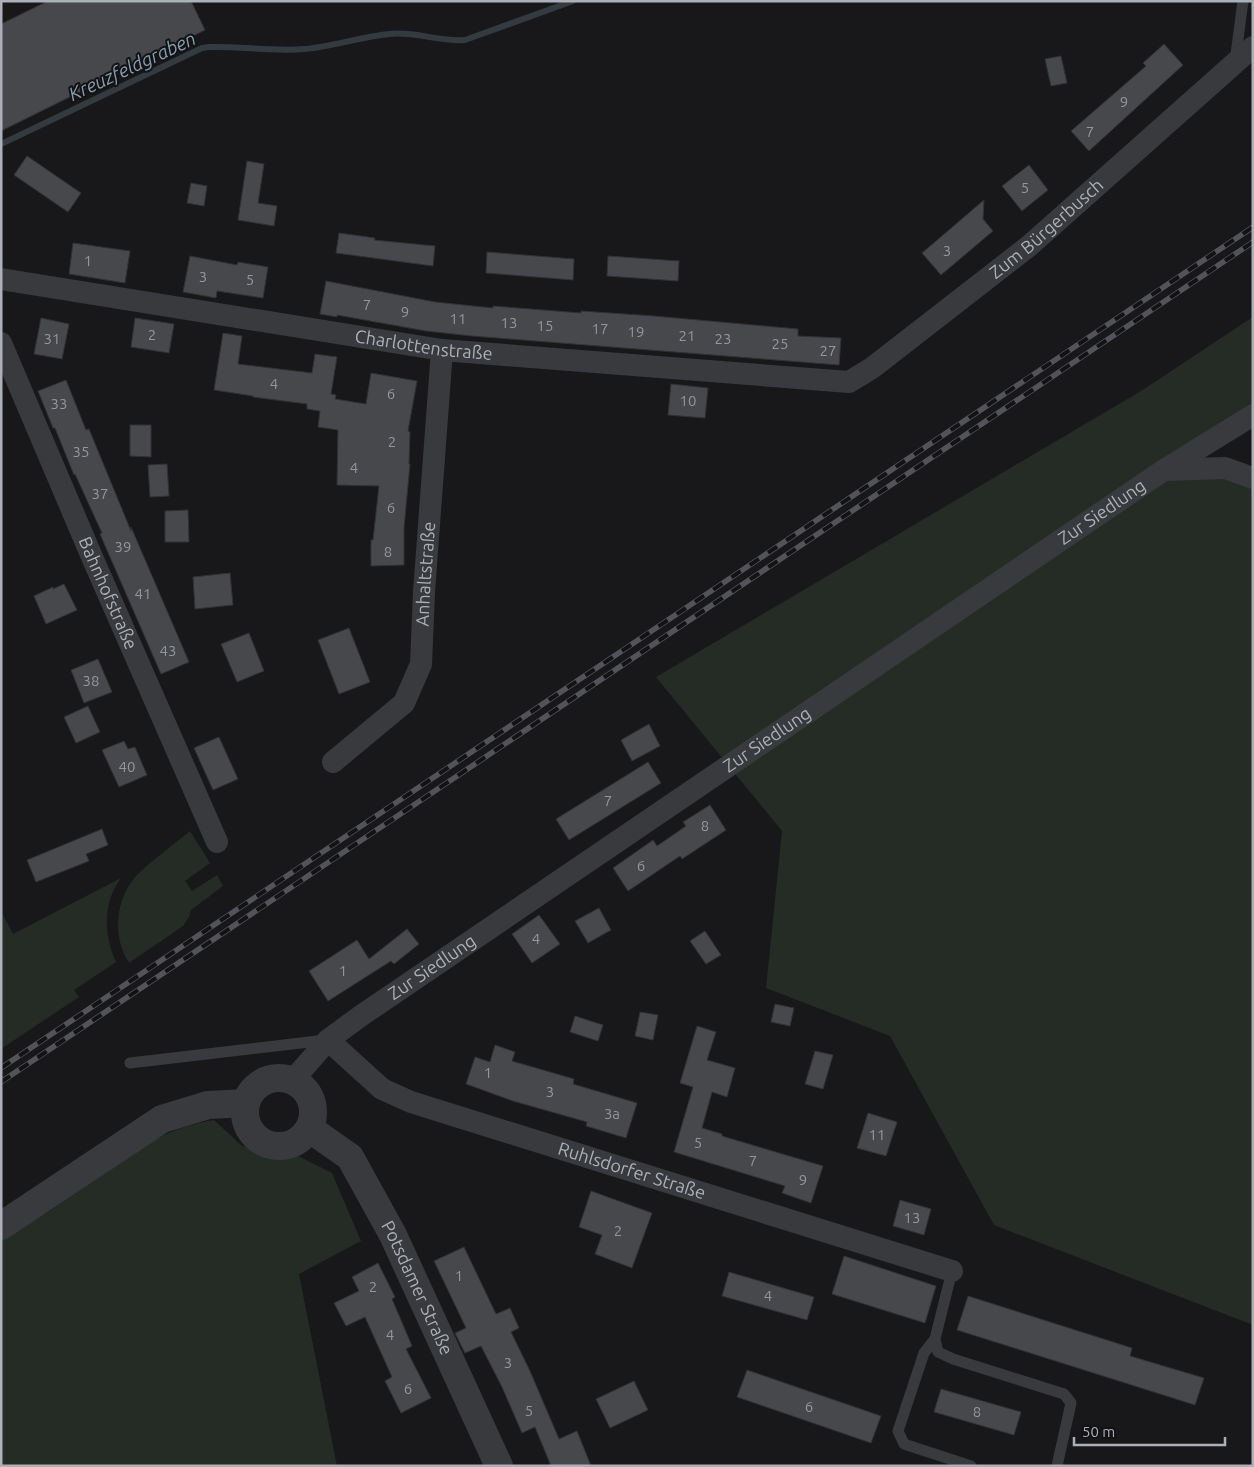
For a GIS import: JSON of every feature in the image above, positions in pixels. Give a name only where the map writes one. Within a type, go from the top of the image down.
[{"type":"street","name":"Zum Bürgerbusch","points":[[849,382],[872,368],[1029,246],[1253,47]]},
{"type":"street","name":"Charlottenstraße","points":[[1,279],[442,350],[849,382]]},
{"type":"street","name":"Bahnhofstraße","points":[[1,343],[217,842]]},
{"type":"street","name":"Anhaltstraße","points":[[333,762],[404,703],[421,664],[424,592],[442,350]]},
{"type":"street","name":"Zur Siedlung","points":[[293,1080],[328,1040],[362,1015],[1164,470],[1253,414]]},
{"type":"street","points":[[1164,470],[1225,468],[1253,478]]},
{"type":"street","name":"Ruhlsdorfer Straße","points":[[328,1040],[382,1089],[411,1102],[952,1271]]},
{"type":"street","points":[[282,1078],[293,1080],[303,1087],[310,1096],[313,1107],[310,1129],[293,1144],[271,1145],[261,1141],[253,1134],[245,1114],[246,1103],[251,1092],[260,1084],[270,1079],[282,1078]]},
{"type":"street","points":[[1,1226],[162,1119],[208,1105],[246,1103]]},
{"type":"street","name":"Potsdamer Straße","points":[[310,1129],[350,1157],[393,1235],[499,1466]]},
{"type":"lane","points":[[1235,64],[1243,1]]},
{"type":"lane","points":[[130,1063],[328,1040]]},
{"type":"lane","points":[[952,1271],[935,1339],[924,1354],[898,1432],[904,1444],[971,1466]]},
{"type":"lane","points":[[935,1339],[938,1352],[953,1359],[1064,1394],[1071,1403],[1057,1466]]},
{"type":"shaded area","points":[[1253,317],[1253,415],[1165,469],[1253,478],[1253,1325],[994,1225],[890,1036],[766,988],[782,831],[656,677],[1141,391]]},
{"type":"shaded area","points":[[190,831],[210,863],[185,881],[192,891],[217,875],[223,886],[191,910],[183,926],[129,963],[120,941],[118,930],[118,918],[124,896],[136,876]]},
{"type":"shaded area","points":[[121,878],[111,898],[107,920],[109,941],[116,962],[74,990],[79,997],[1,1049],[1,911],[13,934]]},
{"type":"shaded area","points":[[214,1120],[242,1146],[288,1151],[332,1173],[361,1241],[299,1274],[337,1466],[1,1466],[1,1240],[48,1212],[156,1139],[184,1127]]},
{"type":"building","points":[[48,1],[191,1],[205,30],[1,131],[1,24]]},
{"type":"building","points":[[1164,44],[1183,65],[1089,151],[1071,131],[1146,66],[1143,63]]},
{"type":"building","points":[[1061,56],[1067,83],[1051,86],[1045,59]]},
{"type":"building","points":[[27,156],[81,193],[68,212],[14,175]]},
{"type":"building","points":[[247,161],[264,164],[258,203],[277,206],[274,226],[238,220]]},
{"type":"building","points":[[1029,165],[1048,190],[1022,211],[1002,186]]},
{"type":"building","points":[[191,183],[207,186],[204,206],[187,203]]},
{"type":"building","points":[[984,200],[983,219],[993,231],[941,275],[922,253]]},
{"type":"building","points":[[339,233],[375,238],[374,240],[435,246],[433,266],[336,253]]},
{"type":"building","points":[[73,243],[130,251],[125,283],[69,274]]},
{"type":"building","points":[[487,252],[574,259],[573,280],[486,273]]},
{"type":"building","points":[[190,256],[237,265],[238,262],[268,267],[263,298],[217,291],[216,298],[183,292]]},
{"type":"building","points":[[608,256],[679,261],[678,281],[607,276]]},
{"type":"building","points":[[326,281],[435,302],[493,308],[493,306],[581,313],[581,311],[654,316],[798,329],[798,336],[841,338],[839,365],[472,336],[426,331],[337,315],[337,317],[320,314]]},
{"type":"building","points":[[41,318],[69,324],[62,359],[34,354]]},
{"type":"building","points":[[135,318],[174,324],[169,353],[131,347]]},
{"type":"building","points":[[223,333],[242,336],[238,364],[312,373],[315,354],[337,357],[331,394],[336,395],[335,399],[366,404],[371,373],[417,381],[408,431],[410,432],[410,464],[404,528],[404,565],[371,566],[371,540],[373,540],[379,486],[337,485],[338,430],[318,427],[320,411],[307,409],[307,404],[214,390]]},
{"type":"building","points":[[66,380],[86,430],[89,429],[131,531],[131,527],[189,662],[161,674],[100,534],[102,533],[74,475],[38,391]]},
{"type":"building","points":[[671,384],[708,388],[705,418],[668,415]]},
{"type":"building","points":[[130,425],[151,425],[151,457],[130,456]]},
{"type":"building","points":[[167,464],[169,496],[150,497],[148,465]]},
{"type":"building","points":[[188,510],[189,542],[165,542],[165,511]]},
{"type":"building","points":[[230,573],[233,605],[195,609],[193,577]]},
{"type":"building","points":[[64,584],[77,610],[46,624],[34,596]]},
{"type":"building","points":[[349,628],[370,682],[339,694],[318,640]]},
{"type":"building","points":[[249,633],[264,671],[237,682],[221,644]]},
{"type":"building","points":[[98,659],[112,692],[84,703],[71,670]]},
{"type":"building","points":[[88,706],[100,732],[76,743],[64,717]]},
{"type":"building","points":[[649,724],[660,746],[632,761],[621,740]]},
{"type":"building","points":[[219,737],[238,779],[213,790],[194,748]]},
{"type":"building","points":[[124,741],[128,749],[135,747],[147,775],[119,787],[102,750]]},
{"type":"building","points":[[648,762],[661,783],[569,840],[556,819]]},
{"type":"building","points":[[710,805],[726,830],[682,859],[680,856],[628,891],[613,868],[653,840],[657,846],[686,826],[683,822]]},
{"type":"building","points":[[102,829],[108,845],[86,854],[89,861],[36,882],[27,860]]},
{"type":"building","points":[[599,908],[611,930],[588,943],[575,921]]},
{"type":"building","points":[[539,915],[560,944],[532,963],[512,934]]},
{"type":"building","points":[[407,929],[419,944],[394,964],[391,961],[328,1001],[309,971],[357,940],[369,959]]},
{"type":"building","points":[[705,931],[721,955],[706,964],[690,941]]},
{"type":"building","points":[[775,1004],[794,1008],[790,1026],[771,1022]]},
{"type":"building","points":[[640,1012],[658,1015],[653,1040],[635,1036]]},
{"type":"building","points":[[575,1016],[603,1025],[598,1041],[570,1032]]},
{"type":"building","points":[[697,1026],[716,1032],[707,1060],[735,1068],[727,1097],[712,1092],[702,1128],[722,1134],[722,1136],[823,1166],[811,1203],[782,1193],[785,1186],[674,1152],[693,1087],[680,1083]]},
{"type":"building","points":[[495,1045],[515,1052],[512,1061],[574,1079],[573,1084],[637,1103],[626,1138],[586,1126],[587,1122],[513,1101],[466,1084],[475,1057],[490,1062]]},
{"type":"building","points":[[815,1051],[833,1055],[823,1089],[805,1084]]},
{"type":"building","points":[[868,1113],[897,1122],[886,1156],[857,1148]]},
{"type":"building","points":[[591,1191],[652,1213],[632,1268],[595,1254],[602,1235],[579,1227]]},
{"type":"building","points":[[900,1200],[931,1209],[924,1235],[893,1226]]},
{"type":"building","points":[[464,1247],[496,1314],[510,1308],[519,1328],[511,1332],[559,1439],[577,1431],[591,1466],[551,1466],[535,1427],[522,1433],[502,1387],[481,1346],[465,1353],[455,1333],[466,1328],[434,1261]]},
{"type":"building","points":[[844,1256],[936,1286],[925,1323],[832,1294]]},
{"type":"building","points":[[378,1263],[395,1297],[392,1299],[412,1346],[406,1349],[431,1398],[401,1413],[385,1381],[392,1377],[365,1317],[346,1326],[334,1303],[359,1291],[352,1277]]},
{"type":"building","points":[[729,1272],[814,1297],[807,1320],[722,1296]]},
{"type":"building","points":[[968,1296],[1132,1348],[1130,1356],[1204,1378],[1195,1405],[957,1330]]},
{"type":"building","points":[[747,1370],[881,1416],[871,1443],[737,1397]]},
{"type":"building","points":[[634,1381],[648,1410],[610,1428],[596,1399]]},
{"type":"building","points":[[941,1389],[1021,1412],[1014,1435],[934,1412]]},
{"type":"waterway","name":"Kreuzfeldgraben","points":[[1,144],[202,48],[305,49],[398,33],[465,40],[573,1]]},
{"type":"railway","points":[[1,1068],[1253,227]]},
{"type":"railway","points":[[1,1082],[1253,242]]}]
